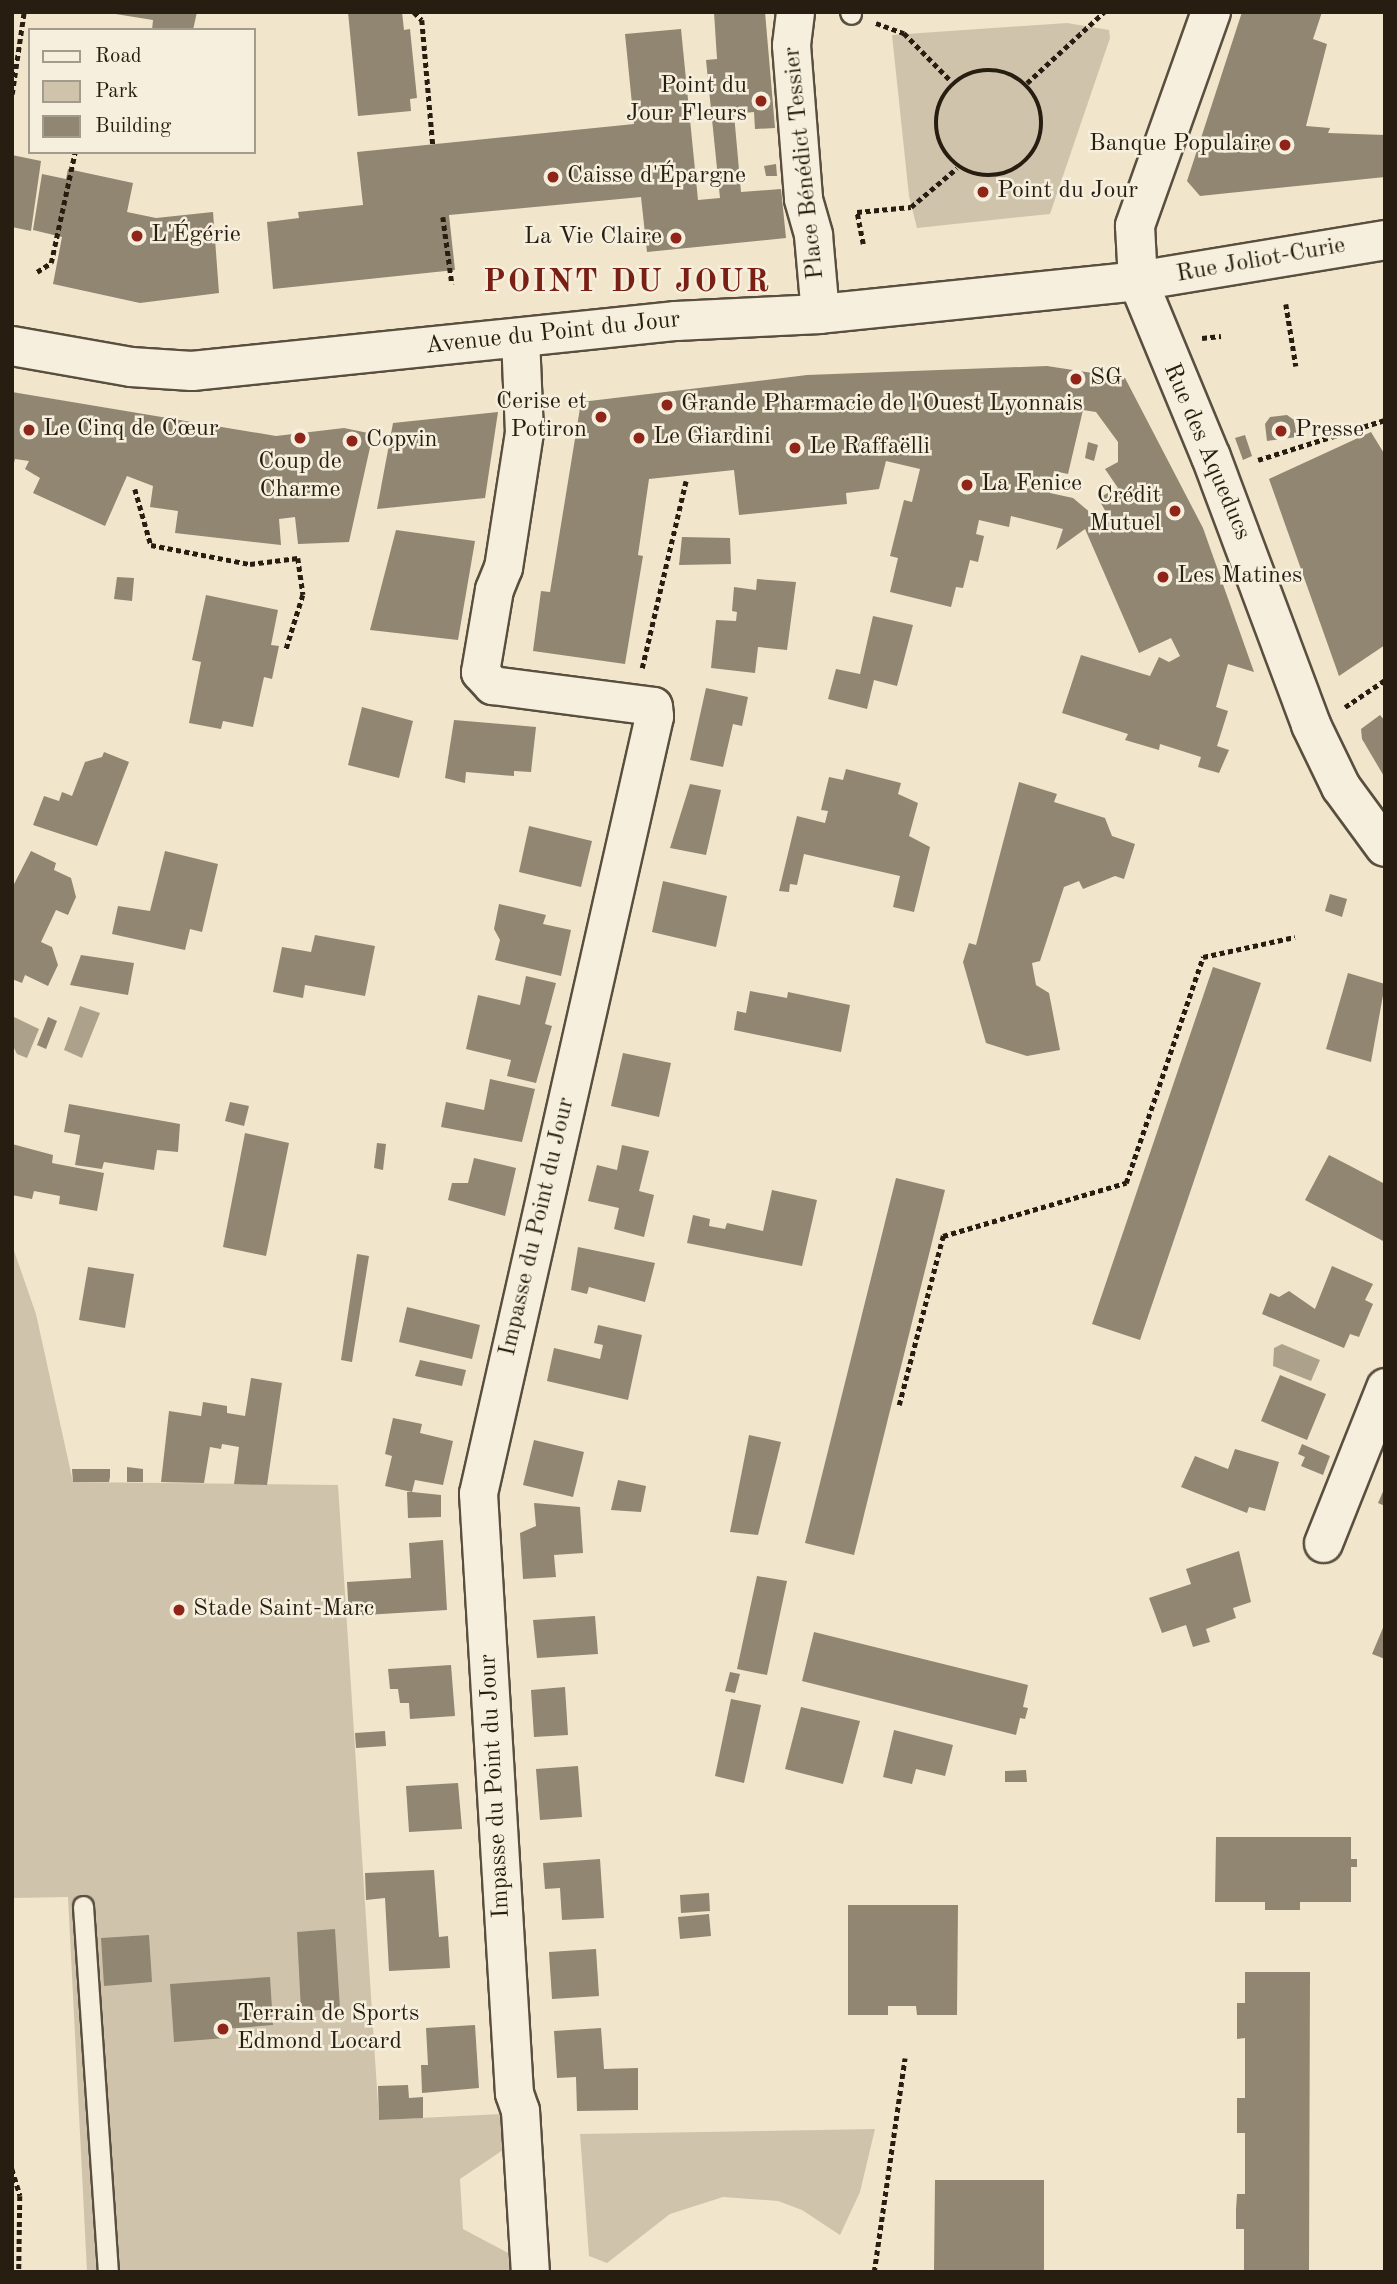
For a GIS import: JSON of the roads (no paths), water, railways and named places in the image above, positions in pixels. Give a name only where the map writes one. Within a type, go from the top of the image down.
[{"type":"main road","name":"Rue des Aqueducs","points":[[1211,12],[1135,226],[1138,281],[1211,457],[1311,725],[1341,787],[1385,847]]},
{"type":"main road","name":"Rue Joliot-Curie","points":[[1138,281],[1385,240]]},
{"type":"main road","name":"Avenue du Point du Jour","points":[[12,346],[131,367],[192,371],[718,317],[820,314],[1138,281]]},
{"type":"street","name":"Place Bénédict Tessier","points":[[795,12],[791,45],[803,199],[813,235],[820,314]]},
{"type":"street","name":"Impasse du Point du Jour","points":[[520,337],[524,432],[503,567],[494,589],[480,672],[492,685],[653,706],[654,716],[478,1493],[514,2093],[520,2109],[530,2272]]},
{"type":"street","points":[[1323,1543],[1385,1387]]},
{"type":"lane","points":[[83,1906],[108,2272]]},
{"type":"place","name":"Point du Jour Fleurs","points":[[761,101]]},
{"type":"place","name":"Banque Populaire","points":[[1285,145]]},
{"type":"place","name":"Caisse d'Épargne","points":[[553,177]]},
{"type":"place","name":"Point du Jour","points":[[983,192]]},
{"type":"place","name":"L'Égérie","points":[[137,236]]},
{"type":"place","name":"La Vie Claire","points":[[676,238]]},
{"type":"place","name":"SG","points":[[1076,379]]},
{"type":"place","name":"Grande Pharmacie de l'Ouest Lyonnais","points":[[667,405]]},
{"type":"place","name":"Cerise et Potiron","points":[[601,417]]},
{"type":"place","name":"Le Cinq de Cœur","points":[[29,430]]},
{"type":"place","name":"Presse","points":[[1281,431]]},
{"type":"place","name":"Coup de Charme","points":[[300,438]]},
{"type":"place","name":"Le Giardini","points":[[639,438]]},
{"type":"place","name":"Copvin","points":[[352,441]]},
{"type":"place","name":"Le Raffaëlli","points":[[795,448]]},
{"type":"place","name":"La Fenice","points":[[967,485]]},
{"type":"place","name":"Crédit Mutuel","points":[[1175,511]]},
{"type":"place","name":"Les Matines","points":[[1163,577]]},
{"type":"place","name":"Stade Saint-Marc","points":[[179,1610]]},
{"type":"place","name":"Terrain de Sports Edmond Locard","points":[[223,2029]]},
{"type":"district","name":"POINT DU JOUR","points":[[627,283]]}]
